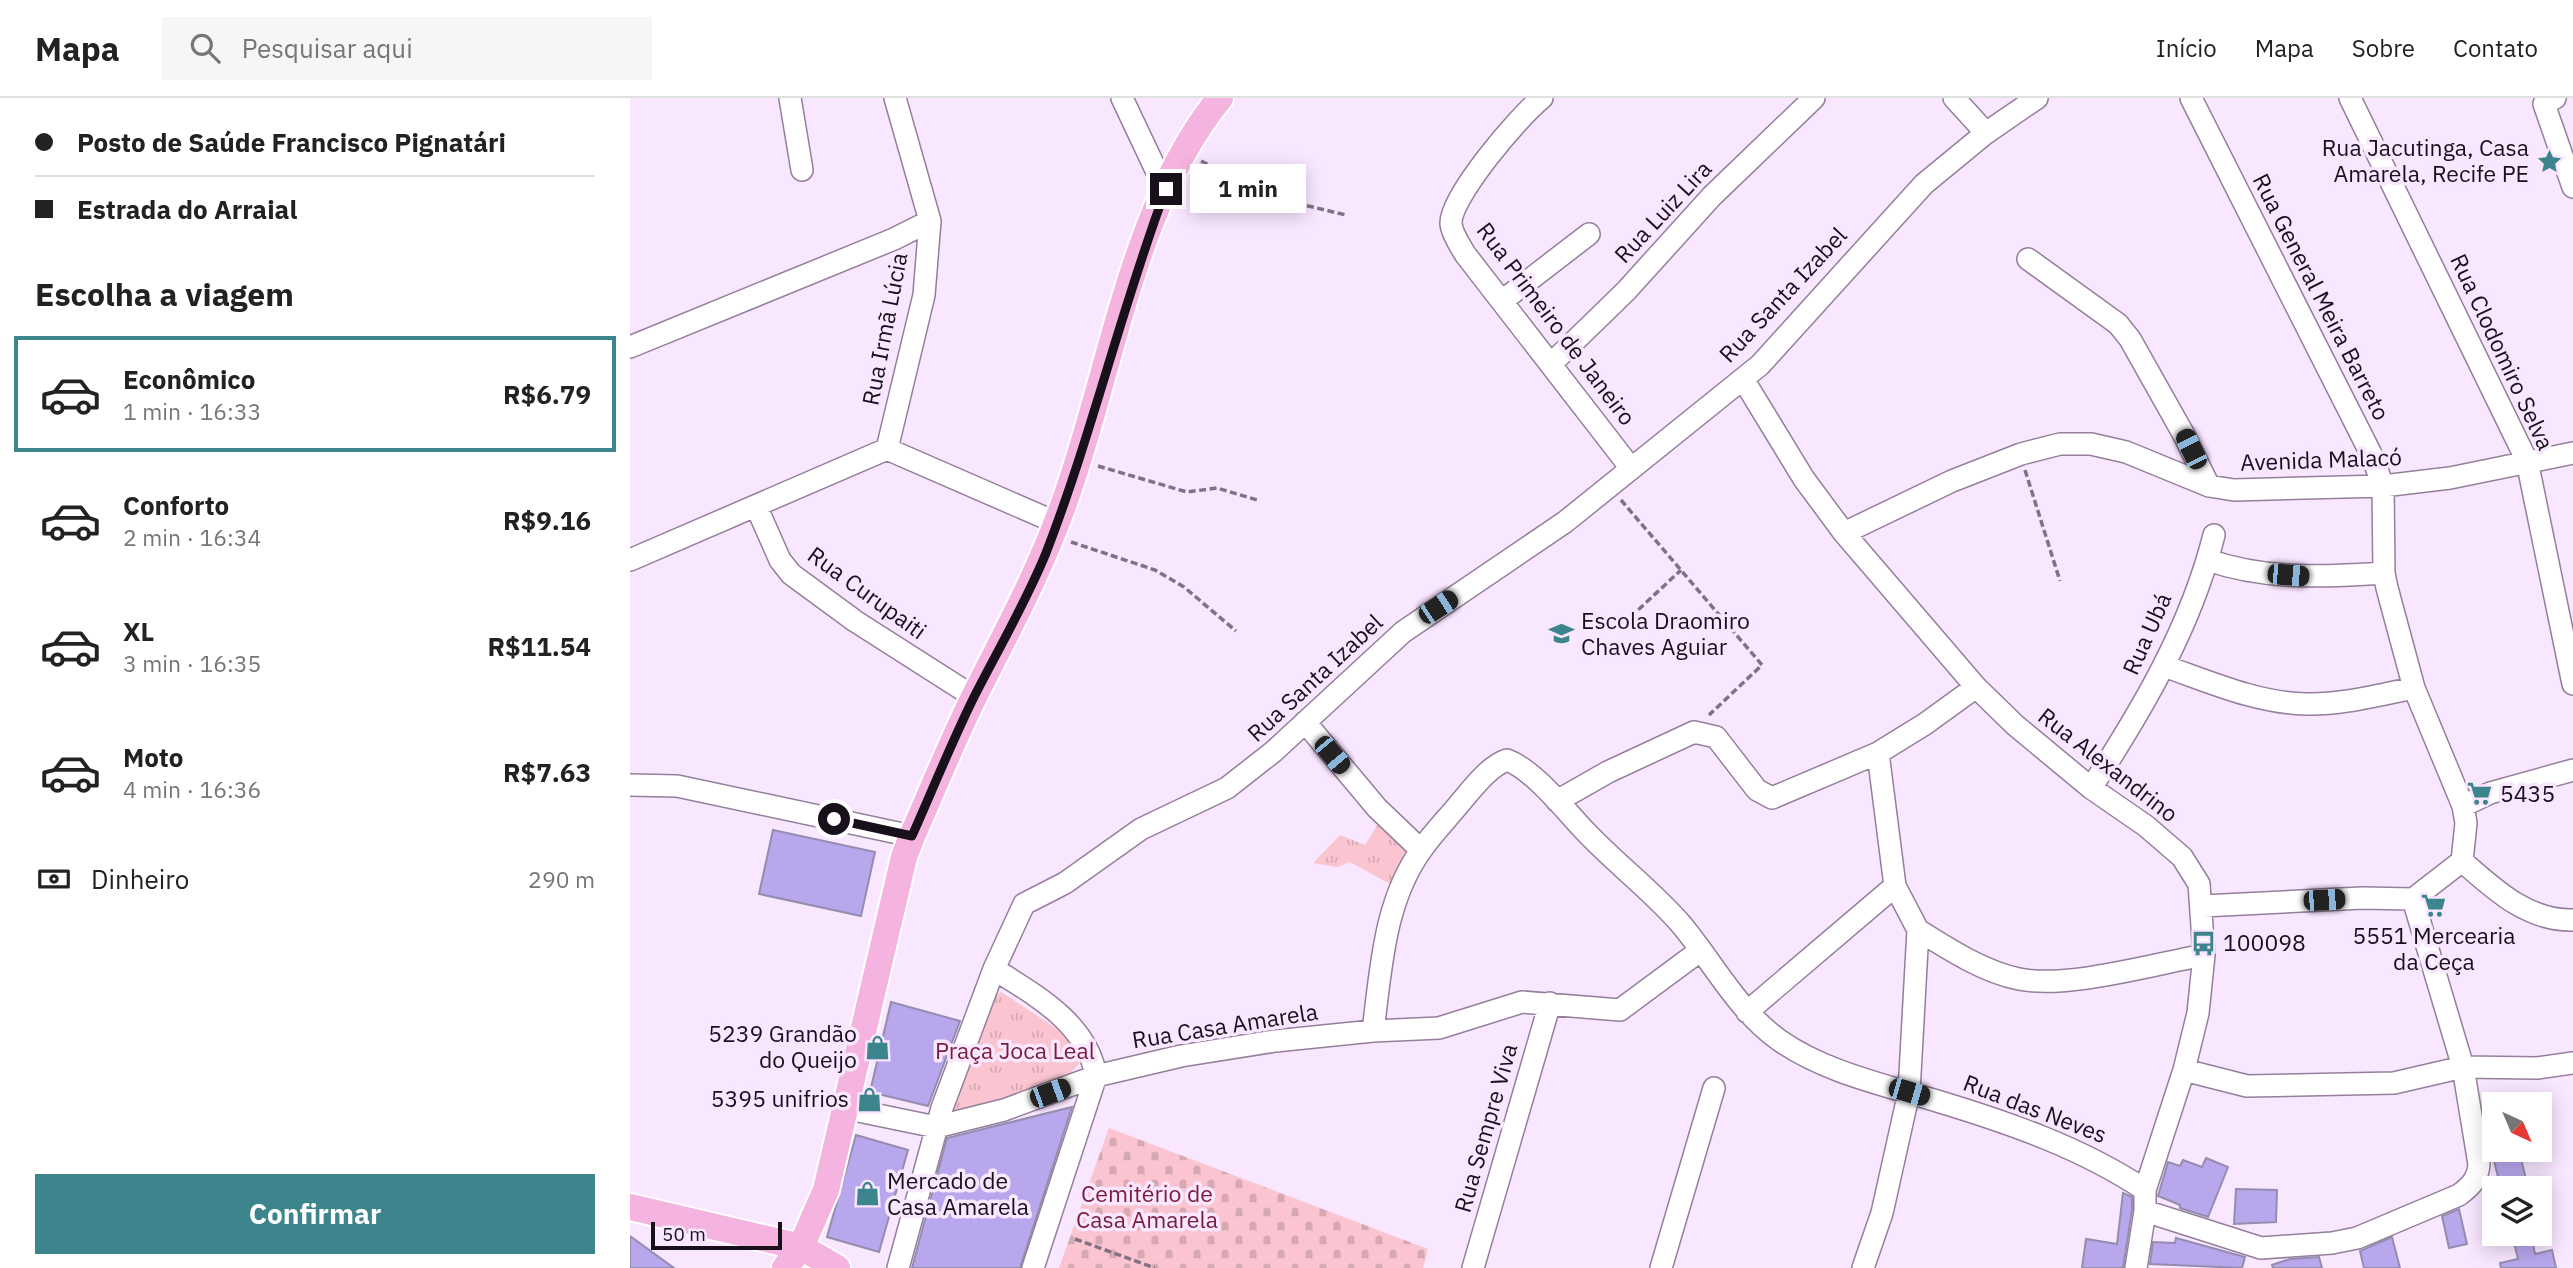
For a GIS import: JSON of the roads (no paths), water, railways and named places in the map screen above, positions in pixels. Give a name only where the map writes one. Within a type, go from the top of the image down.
[{"type":"main road","points":[[785,1268],[801,1247],[825,1190],[904,857],[974,697],[1026,599],[1054,529],[1079,460],[1135,271],[1166,189],[1196,127],[1220,98]]},
{"type":"main road","points":[[630,1207],[801,1247],[837,1268]]},
{"type":"street","points":[[790,98],[802,170]]},
{"type":"street","name":"Rua Irmã Lúcia","points":[[887,449],[924,295],[930,221],[895,98]]},
{"type":"street","points":[[1122,98],[1166,189]]},
{"type":"street","name":"Rua Primeiro de Janeiro","points":[[1542,98],[1475,173],[1454,209],[1451,224],[1456,238],[1502,301],[1630,467]]},
{"type":"street","name":"Rua Luiz Lira","points":[[1552,363],[1626,291],[1712,196],[1788,106],[1814,98]]},
{"type":"street","points":[[1954,98],[1986,133]]},
{"type":"street","name":"Rua Santa Izabel","points":[[898,1268],[936,1127],[994,969],[1024,904],[1075,877],[1141,829],[1227,788],[1258,765],[1403,632],[1517,557],[1743,379],[1924,184],[1986,133],[2037,98]]},
{"type":"street","name":"Rua General Meira Barreto","points":[[2191,98],[2372,456],[2383,486],[2384,573],[2414,688],[2463,806]]},
{"type":"street","name":"Rua Clodomiro Selva","points":[[2350,98],[2527,461],[2573,684]]},
{"type":"street","points":[[2549,101],[2573,187]]},
{"type":"street","points":[[630,347],[894,239],[930,221]]},
{"type":"street","points":[[1502,301],[1589,234]]},
{"type":"street","points":[[2028,259],[2118,324],[2130,339],[2184,435],[2209,486]]},
{"type":"street","name":"Rua Alexandrino","points":[[1743,379],[1804,479],[1844,533],[1976,687],[2015,725],[2091,788],[2146,826],[2182,858],[2199,884],[2203,906],[2204,954],[2198,1013],[2145,1200],[2136,1268]]},
{"type":"street","name":"Avenida Malacó","points":[[1844,533],[1952,481],[2021,454],[2060,444],[2091,444],[2126,452],[2209,486],[2234,489],[2383,486],[2450,478],[2573,453]]},
{"type":"street","points":[[630,560],[757,508],[858,459],[887,449],[1054,529]]},
{"type":"street","name":"Rua Curupaiti","points":[[757,508],[780,560],[799,580],[855,621],[974,697]]},
{"type":"street","name":"Rua Ubá","points":[[2091,788],[2164,666],[2208,560],[2214,535]]},
{"type":"street","points":[[2208,560],[2262,572],[2314,577],[2384,573]]},
{"type":"street","points":[[2164,666],[2255,696],[2306,704],[2346,701],[2414,688]]},
{"type":"street","points":[[1557,801],[1608,772],[1690,733],[1706,732],[1716,737],[1757,790],[1772,798],[1878,753],[1925,724],[1976,687]]},
{"type":"street","points":[[1305,722],[1377,808],[1421,850],[1392,912],[1382,958],[1373,1031]]},
{"type":"street","points":[[1864,1268],[1882,1213],[1909,1092],[1918,930],[1895,886],[1878,753]]},
{"type":"street","name":"Rua das Neves","points":[[1421,850],[1497,764],[1512,762],[1557,801],[1592,838],[1650,891],[1701,950],[1747,1012],[1779,1041],[1875,1083],[2060,1144],[2104,1163],[2145,1200],[2259,1258],[2357,1238],[2459,1195],[2478,1175],[2479,1164],[2463,1067]]},
{"type":"street","points":[[2203,906],[2413,898],[2462,861],[2466,823],[2463,806],[2490,793],[2573,770]]},
{"type":"street","points":[[630,785],[677,786],[912,836]]},
{"type":"street","points":[[2462,861],[2500,894],[2528,911],[2573,920]]},
{"type":"street","points":[[1747,1012],[1895,886]]},
{"type":"street","points":[[2413,898],[2463,1067]]},
{"type":"street","points":[[1918,930],[2000,974],[2021,980],[2094,976],[2204,954]]},
{"type":"street","points":[[1550,1003],[1620,1010],[1701,950]]},
{"type":"street","points":[[994,969],[1043,1000],[1065,1018],[1089,1052],[1096,1076],[1033,1268]]},
{"type":"street","name":"Rua Casa Amarela","points":[[844,1108],[936,1127],[1004,1110],[1096,1076],[1181,1056],[1373,1031],[1439,1028],[1522,1002],[1550,1003]]},
{"type":"street","name":"Rua Sempre Viva","points":[[1473,1268],[1550,1003]]},
{"type":"street","points":[[2184,1070],[2247,1086],[2394,1083],[2463,1067],[2537,1068],[2573,1063]]},
{"type":"street","points":[[1661,1268],[1714,1088]]},
{"type":"place","name":"Rua Jacutinga, Casa Amarela, Recife PE","points":[[2549,161]]},
{"type":"place","name":"Escola Draomiro Chaves Aguiar","points":[[1561,634]]},
{"type":"place","name":"5435","points":[[2480,794]]},
{"type":"place","name":"5551 Mercearia da Ceça","points":[[2434,906]]},
{"type":"place","name":"100098","points":[[2203,943]]},
{"type":"place","name":"5239 Grandão do Queijo","points":[[877,1047]]},
{"type":"place","name":"5395 unifrios","points":[[869,1099]]},
{"type":"place","name":"Mercado de Casa Amarela","points":[[867,1194]]},
{"type":"park label","name":"Praça Joca Leal","points":[[1015,1051]]},
{"type":"park label","name":"Cemitério de Casa Amarela","points":[[1147,1207]]}]
